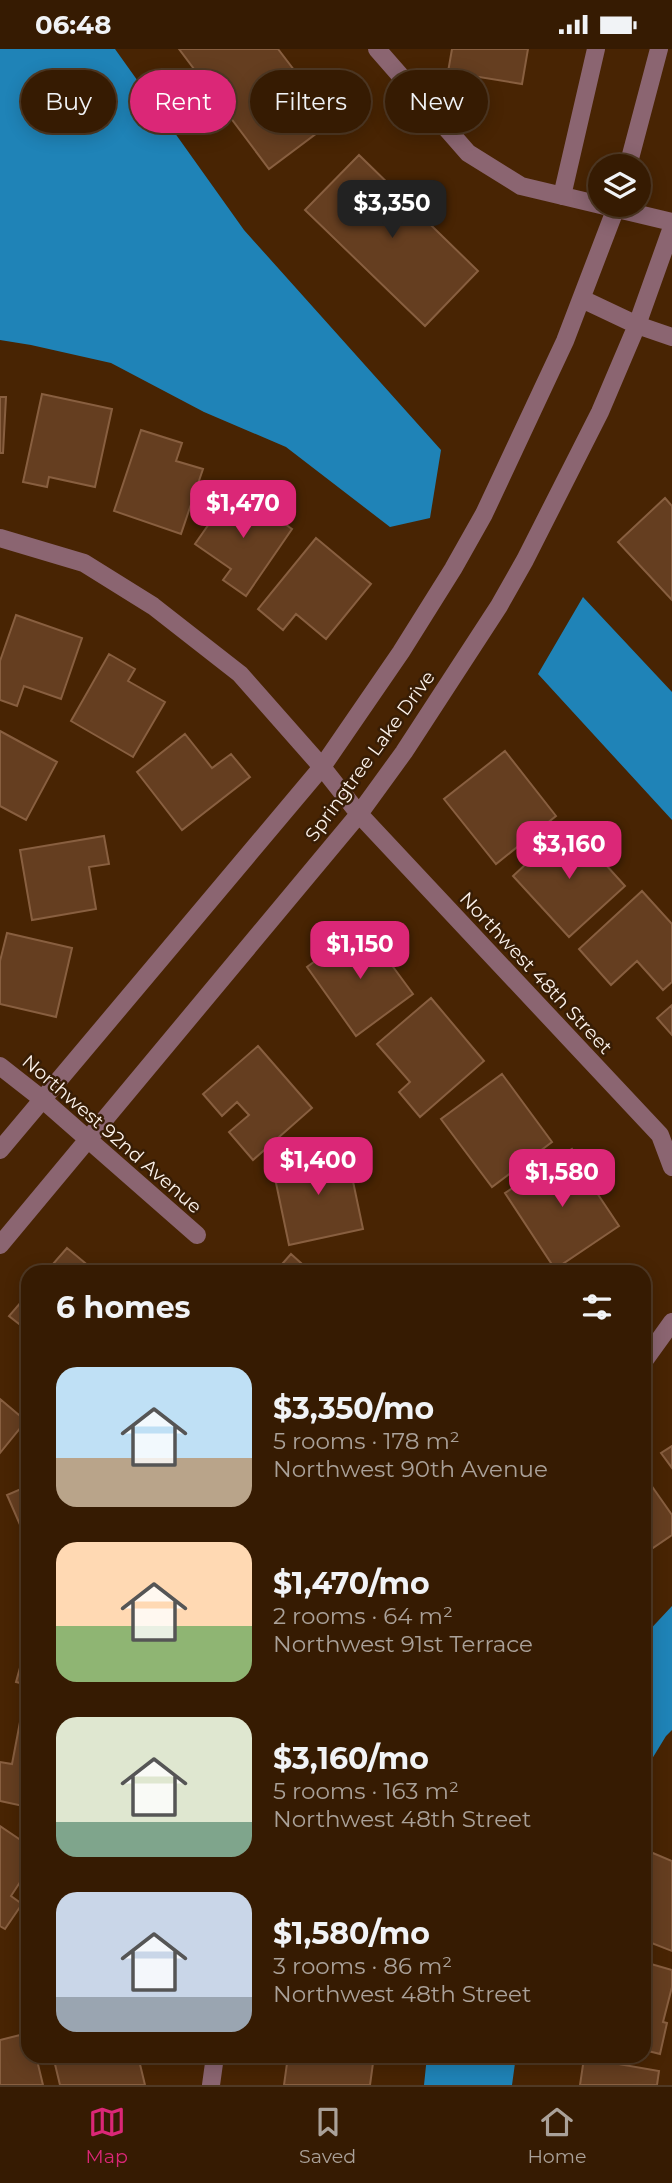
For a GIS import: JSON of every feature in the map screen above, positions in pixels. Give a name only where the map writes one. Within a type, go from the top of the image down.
[{"type":"street","points":[[377,49],[468,153],[521,186],[588,201]]},
{"type":"street","points":[[562,196],[596,49]]},
{"type":"street","points":[[631,154],[659,49]]},
{"type":"street","name":"Springtree Lake Drive","points":[[0,1150],[322,767],[401,652],[460,558],[484,514],[565,341],[613,217]]},
{"type":"street","points":[[648,217],[672,225]]},
{"type":"street","name":"Springtree Lake Drive","points":[[0,1245],[359,814],[404,752],[499,607],[553,508],[600,412],[637,324],[672,225]]},
{"type":"street","points":[[582,299],[672,337]]},
{"type":"street","name":"Northwest 48th Street","points":[[0,538],[84,563],[153,605],[240,674],[322,767],[359,814],[660,1135],[672,1167]]},
{"type":"street","name":"Northwest 92nd Avenue","points":[[0,1066],[42,1099],[197,1235]]},
{"type":"street","points":[[651,1351],[672,1322]]},
{"type":"street","points":[[211,2085],[214,2063]]},
{"type":"water","points":[[0,49],[115,49],[130,70],[130,133],[175,133],[244,230],[441,450],[430,518],[390,527],[286,447],[204,412],[111,363],[0,340]]},
{"type":"water","points":[[583,597],[672,692],[672,820],[538,674]]},
{"type":"water","points":[[672,1606],[672,1730],[651,1761],[651,1628]]},
{"type":"water","points":[[426,2063],[515,2063],[512,2085],[424,2085]]},
{"type":"building","points":[[179,49],[278,49],[294,70],[250,70],[250,133],[317,133],[269,169],[236,125],[236,70],[195,70]]},
{"type":"building","points":[[452,49],[528,49],[522,84],[488,78],[488,70],[448,70]]},
{"type":"building","points":[[359,155],[478,271],[425,326],[305,210]]},
{"type":"building","points":[[42,394],[112,409],[95,487],[49,477],[47,487],[23,482]]},
{"type":"building","points":[[0,397],[6,397],[3,453],[0,453]]},
{"type":"building","points":[[141,430],[182,443],[176,461],[203,469],[181,534],[114,511]]},
{"type":"building","points":[[234,488],[292,529],[246,596],[223,580],[231,569],[195,544]]},
{"type":"building","points":[[665,498],[672,506],[672,600],[618,542]]},
{"type":"building","points":[[316,538],[371,584],[326,639],[296,614],[283,630],[258,609]]},
{"type":"building","points":[[16,615],[82,638],[61,699],[24,686],[17,706],[0,700],[0,661]]},
{"type":"building","points":[[109,654],[135,669],[128,681],[165,702],[133,757],[71,721]]},
{"type":"building","points":[[0,731],[57,762],[26,820],[0,806]]},
{"type":"building","points":[[185,734],[212,768],[231,754],[250,777],[182,830],[137,772]]},
{"type":"building","points":[[505,751],[556,816],[496,864],[444,799]]},
{"type":"building","points":[[569,824],[625,886],[569,937],[513,876]]},
{"type":"building","points":[[104,836],[109,864],[89,867],[96,909],[32,920],[20,850]]},
{"type":"building","points":[[642,891],[672,924],[672,982],[663,990],[637,961],[611,985],[579,949]]},
{"type":"building","points":[[363,926],[413,994],[356,1036],[307,967]]},
{"type":"building","points":[[7,933],[72,948],[56,1017],[0,1004],[0,961]]},
{"type":"building","points":[[431,998],[484,1061],[420,1117],[399,1092],[410,1082],[377,1044]]},
{"type":"building","points":[[672,1005],[672,1035],[657,1018]]},
{"type":"building","points":[[258,1046],[312,1108],[253,1160],[229,1132],[249,1115],[237,1102],[222,1116],[203,1094]]},
{"type":"building","points":[[502,1074],[552,1142],[492,1187],[441,1119]]},
{"type":"building","points":[[346,1148],[363,1229],[289,1245],[272,1164]]},
{"type":"building","points":[[572,1149],[590,1176],[587,1178],[619,1226],[561,1265],[552,1265],[505,1193]]},
{"type":"building","points":[[67,1248],[88,1265],[52,1265]]},
{"type":"building","points":[[291,1254],[303,1265],[281,1265]]},
{"type":"building","points":[[21,1302],[21,1325],[9,1316]]},
{"type":"building","points":[[0,1399],[21,1417],[21,1427],[0,1453]]},
{"type":"building","points":[[672,1446],[672,1468],[661,1453]]},
{"type":"building","points":[[651,1485],[672,1515],[672,1535],[651,1549]]},
{"type":"building","points":[[21,1489],[21,1527],[7,1495]]},
{"type":"building","points":[[21,1664],[21,1683],[16,1682]]},
{"type":"building","points":[[20,1722],[21,1806],[0,1801],[0,1762],[12,1764]]},
{"type":"building","points":[[0,1826],[21,1840],[21,1881],[11,1896],[21,1905],[5,1929],[0,1926]]},
{"type":"building","points":[[651,1852],[672,1861],[672,1951],[651,1943]]},
{"type":"building","points":[[651,1964],[672,1970],[672,1987],[663,2022],[667,2023],[660,2054],[651,2052]]},
{"type":"building","points":[[21,2035],[21,2063],[38,2063],[43,2085],[0,2085],[0,2040]]},
{"type":"building","points":[[55,2063],[140,2063],[145,2085],[60,2085]]},
{"type":"building","points":[[287,2063],[373,2063],[370,2085],[284,2085]]},
{"type":"building","points":[[583,2063],[613,2063],[659,2071],[657,2085],[580,2085]]}]
